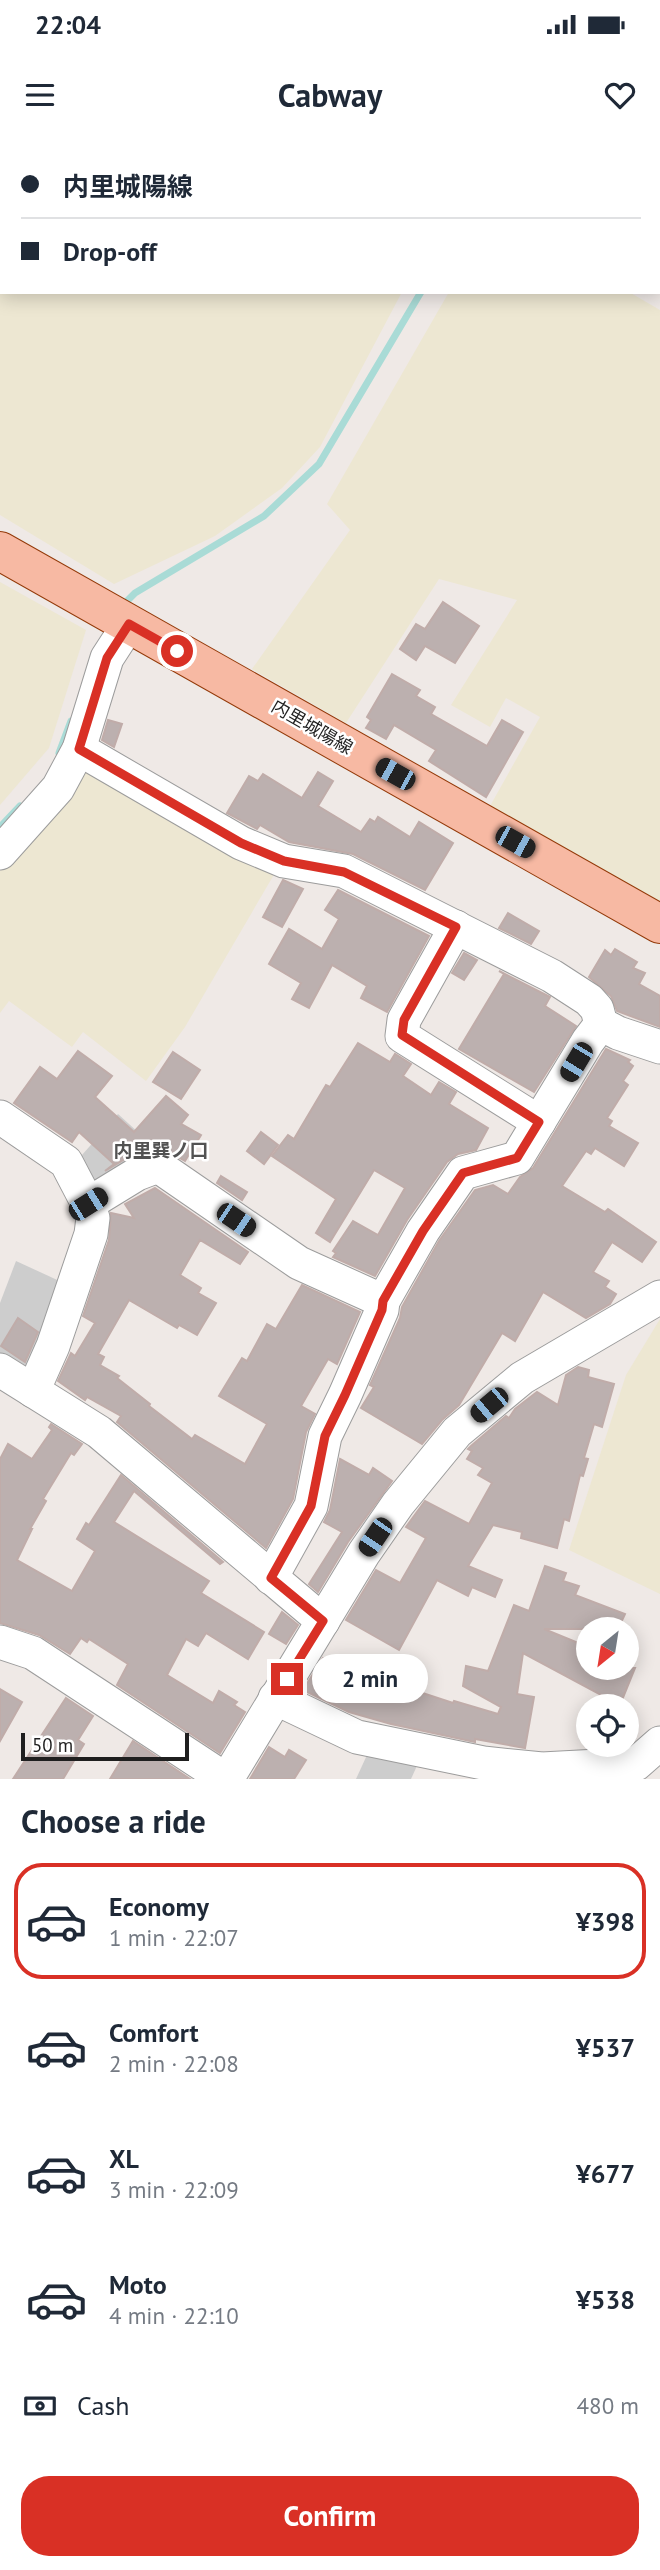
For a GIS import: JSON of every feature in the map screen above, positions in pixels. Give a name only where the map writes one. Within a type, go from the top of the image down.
[{"type":"main road","name":"内里城陽線","points":[[0,551],[660,924]]},
{"type":"street","points":[[0,853],[58,788],[79,749],[107,658],[129,624]]},
{"type":"street","points":[[79,749],[241,843],[284,861],[344,872],[456,927],[574,989],[597,1009],[601,1024],[618,1033],[660,1047]]},
{"type":"street","points":[[456,927],[404,1020],[402,1035],[539,1122]]},
{"type":"street","points":[[271,1578],[311,1506],[325,1436],[382,1310],[383,1301],[423,1231],[463,1173],[517,1158],[601,1024]]},
{"type":"street","points":[[0,1117],[66,1162],[93,1218],[91,1234],[52,1346],[33,1391]]},
{"type":"street","points":[[88,1204],[137,1174],[158,1166],[299,1263],[383,1301]]},
{"type":"street","points":[[0,1642],[33,1653],[226,1779],[364,1553],[398,1504],[457,1432],[522,1378],[660,1297]]},
{"type":"street","points":[[0,1370],[99,1432],[323,1621]]},
{"type":"street","points":[[275,1698],[357,1737],[408,1749],[465,1769],[483,1763],[542,1769],[636,1764],[660,1743]]},
{"type":"shaded area","points":[[0,294],[401,294],[320,447],[282,488],[215,536],[114,584],[0,515]]},
{"type":"shaded area","points":[[448,294],[632,294],[660,310],[660,904],[490,806],[540,717],[506,698],[490,727],[451,705],[517,600],[439,579],[346,723],[252,669],[350,530],[327,504]]},
{"type":"shaded area","points":[[0,582],[86,630],[49,748],[0,805]]},
{"type":"shaded area","points":[[85,767],[279,866],[185,1027],[146,1081],[83,1032],[72,1047],[9,1001],[0,1013],[0,871],[16,847]]},
{"type":"shaded area","points":[[118,1114],[162,1154],[95,1195],[75,1163]]},
{"type":"shaded area","points":[[16,1261],[66,1284],[34,1374],[0,1362],[0,1303]]},
{"type":"shaded area","points":[[660,1319],[660,1594],[569,1550],[626,1375]]},
{"type":"shaded area","points":[[367,1755],[420,1759],[411,1779],[356,1779]]},
{"type":"building","points":[[443,602],[479,626],[455,663],[425,646],[416,660],[400,649],[416,624],[425,629]]},
{"type":"building","points":[[392,674],[420,690],[416,696],[435,707],[431,714],[487,746],[502,720],[523,732],[486,797],[429,761],[436,750],[394,725],[386,739],[366,728],[371,720],[367,717]]},
{"type":"building","points":[[108,720],[122,724],[114,747],[102,740]]},
{"type":"building","points":[[318,772],[333,781],[318,806],[361,832],[370,819],[375,822],[378,817],[410,837],[419,822],[453,843],[425,890],[353,854],[289,842],[260,825],[257,829],[227,813],[249,776],[258,781],[263,774],[302,798]]},
{"type":"building","points":[[283,880],[303,889],[282,927],[263,917]]},
{"type":"building","points":[[338,890],[429,936],[387,1012],[361,998],[367,986],[332,965],[309,1008],[292,999],[301,983],[269,964],[289,929],[322,949],[339,919],[325,910]]},
{"type":"building","points":[[508,913],[539,931],[531,944],[499,928]]},
{"type":"building","points":[[615,949],[637,962],[633,968],[645,973],[639,984],[660,996],[660,1027],[617,1011],[611,996],[589,977],[605,950],[611,955]]},
{"type":"building","points":[[464,953],[477,960],[464,980],[452,973]]},
{"type":"building","points":[[499,971],[550,997],[545,1006],[576,1026],[534,1092],[459,1049],[504,974]]},
{"type":"building","points":[[358,1043],[390,1062],[395,1054],[411,1064],[403,1076],[431,1095],[439,1082],[456,1092],[449,1104],[488,1128],[476,1150],[458,1154],[447,1162],[407,1220],[375,1276],[333,1257],[336,1253],[333,1251],[353,1221],[378,1235],[405,1188],[374,1170],[330,1242],[316,1233],[336,1199],[272,1156],[288,1135],[294,1139],[326,1085],[330,1087]]},
{"type":"building","points":[[606,1049],[630,1060],[628,1062],[633,1066],[623,1081],[628,1085],[607,1118],[612,1121],[609,1126],[638,1143],[624,1166],[595,1148],[591,1154],[586,1151],[562,1186],[605,1212],[608,1209],[656,1242],[642,1262],[612,1242],[593,1272],[609,1281],[605,1287],[616,1294],[610,1304],[586,1318],[543,1292],[515,1341],[502,1333],[459,1405],[422,1444],[361,1408],[374,1387],[370,1385],[400,1318],[402,1307],[439,1241],[475,1190],[493,1185],[508,1194],[520,1177],[533,1168]]},
{"type":"building","points":[[78,1051],[112,1076],[95,1097],[134,1132],[166,1096],[188,1115],[181,1124],[201,1135],[185,1161],[160,1147],[130,1156],[105,1171],[114,1164],[79,1132],[72,1142],[14,1103],[40,1067],[57,1079]]},
{"type":"building","points":[[173,1052],[200,1070],[181,1099],[153,1082]]},
{"type":"building","points":[[261,1132],[278,1145],[264,1164],[247,1151]]},
{"type":"building","points":[[221,1176],[247,1192],[242,1200],[217,1183]]},
{"type":"building","points":[[155,1188],[248,1252],[240,1264],[200,1240],[180,1275],[201,1288],[198,1293],[216,1303],[197,1335],[179,1325],[177,1328],[129,1300],[98,1354],[104,1357],[100,1365],[119,1376],[117,1378],[150,1404],[149,1406],[192,1439],[195,1435],[245,1464],[267,1424],[219,1396],[242,1358],[247,1361],[267,1324],[276,1329],[302,1285],[360,1312],[337,1364],[328,1359],[301,1406],[315,1414],[306,1432],[293,1499],[266,1548],[117,1422],[121,1416],[87,1397],[85,1400],[58,1381],[71,1353],[75,1356],[95,1323],[83,1316],[109,1240],[111,1213],[134,1218],[125,1204]]},
{"type":"building","points":[[18,1318],[38,1332],[25,1362],[1,1346]]},
{"type":"building","points":[[578,1367],[589,1370],[588,1377],[614,1384],[602,1427],[594,1424],[584,1458],[588,1459],[583,1476],[580,1475],[569,1521],[564,1519],[557,1548],[521,1538],[522,1532],[493,1525],[468,1566],[502,1580],[495,1597],[472,1587],[468,1596],[437,1580],[399,1650],[346,1620],[376,1570],[400,1583],[426,1538],[406,1527],[425,1501],[469,1524],[492,1483],[478,1475],[483,1468],[467,1459],[472,1451],[468,1449],[506,1416],[509,1418],[515,1409],[537,1392],[558,1405],[566,1375]]},
{"type":"building","points":[[51,1424],[82,1444],[74,1455],[71,1453],[43,1499],[46,1501],[17,1560],[72,1591],[95,1551],[77,1539],[121,1475],[223,1562],[220,1564],[134,1491],[114,1522],[209,1581],[201,1593],[264,1632],[248,1659],[206,1633],[198,1646],[186,1639],[167,1675],[213,1703],[219,1691],[237,1702],[234,1705],[245,1712],[220,1753],[117,1685],[128,1664],[89,1639],[87,1642],[81,1638],[70,1654],[39,1635],[0,1623],[0,1459],[8,1444],[32,1459],[52,1430],[49,1427]]},
{"type":"building","points":[[340,1459],[369,1475],[373,1468],[392,1481],[348,1542],[318,1592],[309,1584],[342,1532],[324,1522],[330,1510]]},
{"type":"building","points":[[545,1566],[566,1573],[563,1581],[579,1586],[575,1595],[625,1614],[624,1617],[576,1617],[576,1629],[544,1629],[576,1642],[576,1680],[630,1680],[624,1694],[599,1694],[523,1653],[517,1694],[534,1697],[525,1748],[475,1739],[475,1742],[391,1724],[349,1712],[303,1690],[323,1658],[385,1683],[386,1681],[453,1703],[454,1701],[498,1714],[501,1707],[463,1686],[466,1666],[488,1671],[514,1605],[529,1611]]},
{"type":"building","points":[[282,1612],[298,1625],[286,1644],[269,1634]]},
{"type":"building","points":[[0,1689],[22,1702],[0,1741]]},
{"type":"building","points":[[66,1698],[93,1716],[78,1740],[84,1744],[63,1779],[13,1779]]},
{"type":"building","points":[[133,1741],[190,1779],[110,1779]]},
{"type":"building","points":[[269,1747],[285,1757],[289,1750],[306,1760],[294,1779],[250,1779]]},
{"type":"waterway","points":[[125,603],[135,593],[264,516],[319,464],[420,294]]},
{"type":"waterway","points":[[59,753],[71,721]]},
{"type":"waterway","points":[[0,827],[20,806]]},
{"type":"district","name":"内里巽ノ口","points":[[161,1150]]},
{"type":"route","points":[[177,651],[129,624],[107,658],[79,749],[241,843],[284,861],[344,872],[456,927],[404,1020],[402,1035],[539,1122],[517,1158],[463,1173],[423,1231],[383,1301],[382,1310],[325,1436],[311,1506],[271,1578],[323,1621],[287,1679]]}]
